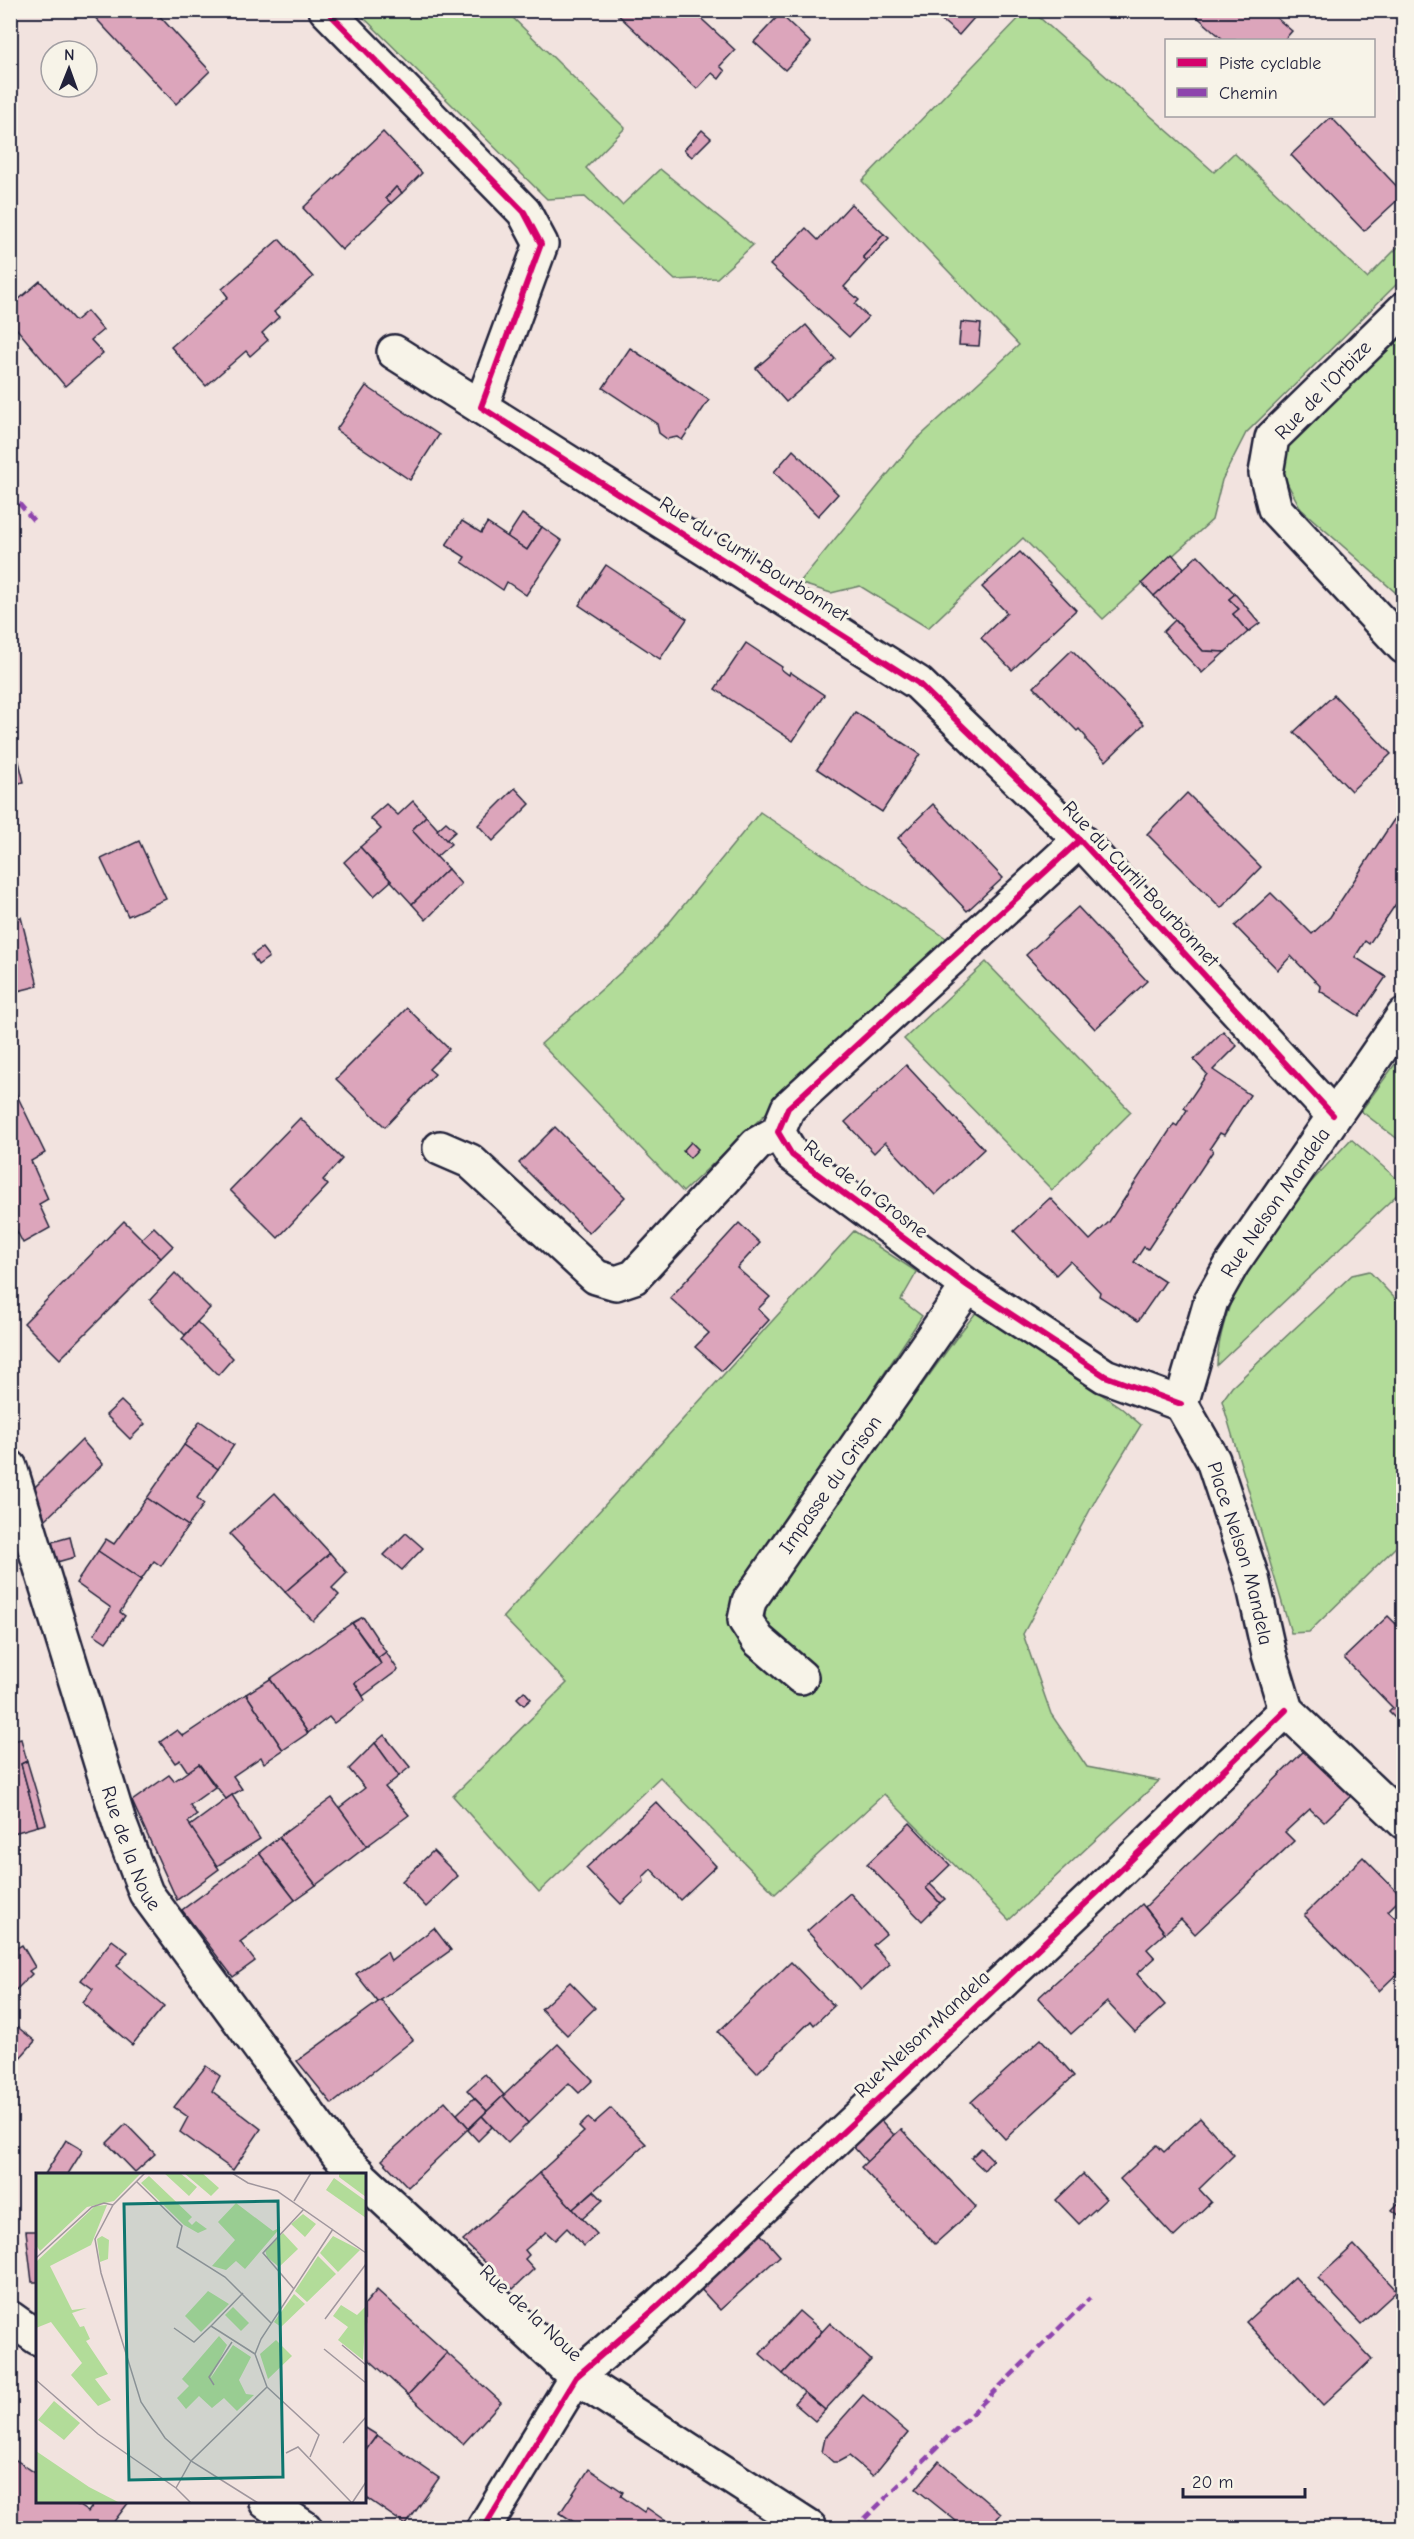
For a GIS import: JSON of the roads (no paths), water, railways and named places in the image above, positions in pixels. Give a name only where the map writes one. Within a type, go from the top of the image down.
[{"type":"street","points":[[326,10],[524,212],[541,244],[481,406]]},
{"type":"street","name":"Rue de l'Orbize","points":[[1404,309],[1272,438],[1266,473],[1275,509],[1404,646]]},
{"type":"street","name":"Rue du Curtil Bourbonnet","points":[[394,352],[918,683],[1080,840],[1333,1115]]},
{"type":"street","points":[[440,1148],[470,1161],[596,1277],[616,1283],[634,1277],[757,1144],[778,1132],[788,1108],[1080,840]]},
{"type":"street","name":"Rue Nelson Mandela","points":[[1181,1404],[1211,1301],[1232,1264],[1404,1015]]},
{"type":"street","name":"Rue de la Grosne","points":[[778,1132],[792,1155],[968,1286],[1105,1376],[1181,1404]]},
{"type":"street","name":"Impasse du Grison","points":[[801,1677],[758,1640],[746,1620],[749,1601],[968,1286]]},
{"type":"street","name":"Place Nelson Mandela","points":[[1181,1404],[1213,1460],[1252,1578],[1269,1653],[1286,1710]]},
{"type":"street","name":"Rue de la Noue","points":[[10,1467],[120,1825],[146,1893],[337,2153],[357,2173]]},
{"type":"street","points":[[1286,1710],[1404,1822]]},
{"type":"street","name":"Rue Nelson Mandela","points":[[484,2529],[576,2378],[657,2307],[1091,1898],[1286,1710]]},
{"type":"street","name":"Rue de la Noue","points":[[366,2182],[576,2378],[810,2529]]},
{"type":"street","points":[[10,2318],[36,2337]]},
{"type":"street","points":[[267,2503],[305,2529]]}]
